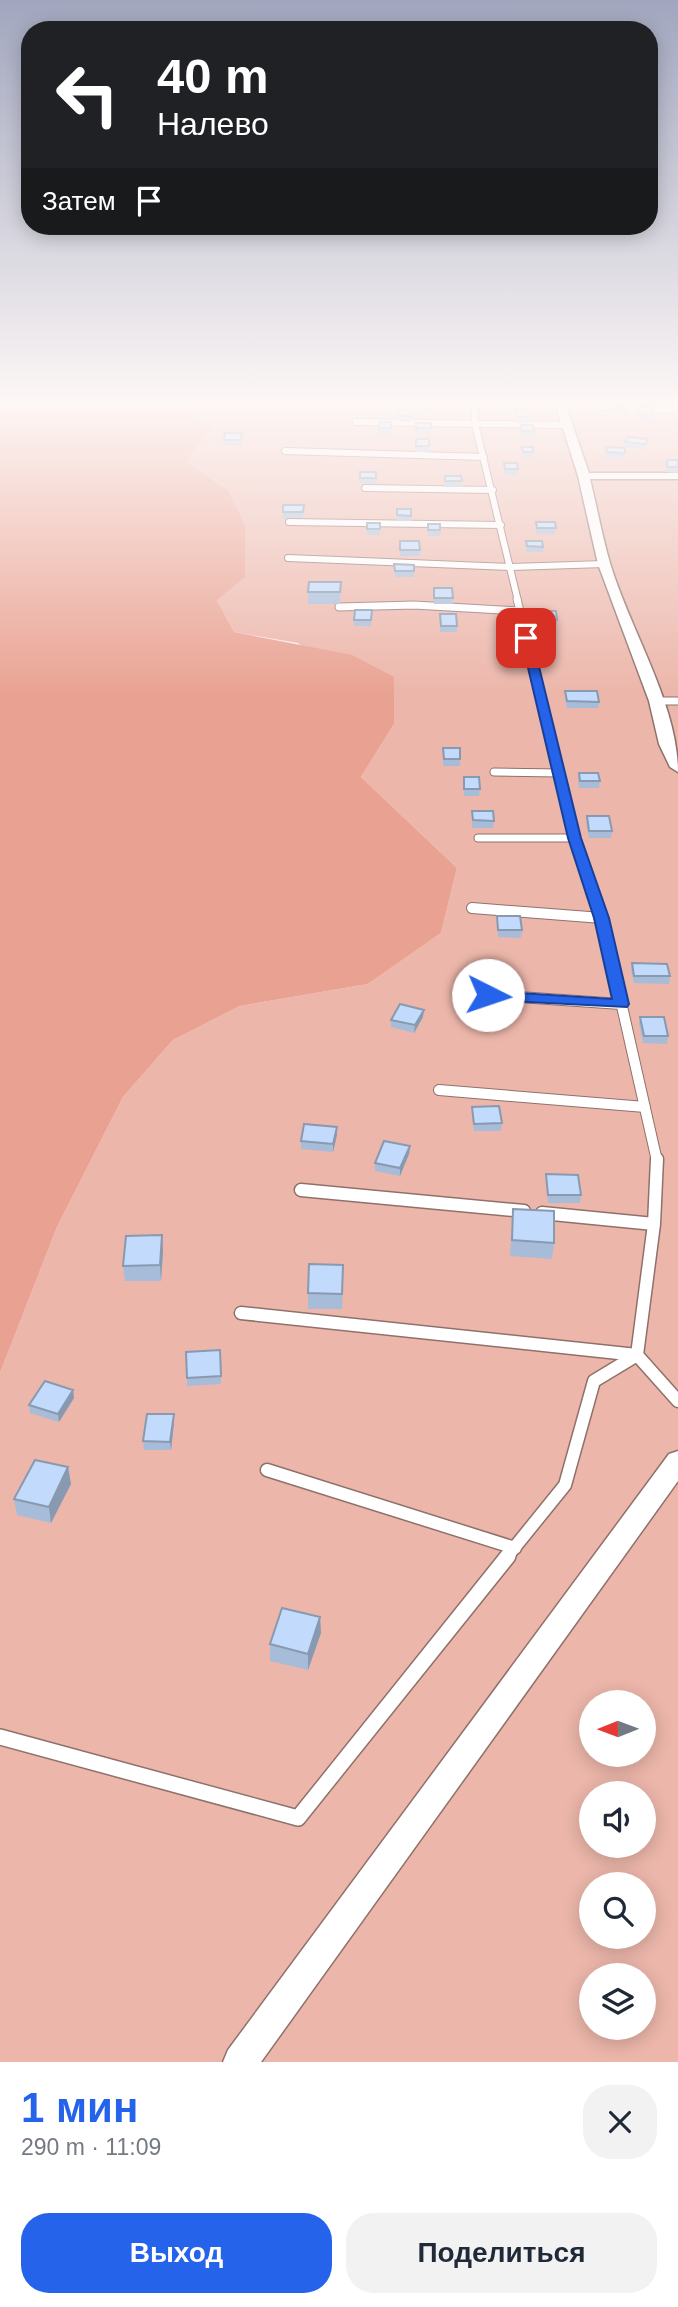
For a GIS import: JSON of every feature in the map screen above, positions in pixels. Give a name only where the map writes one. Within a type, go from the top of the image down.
[{"type":"street","points":[[590,502],[604,564],[672,744],[678,767]]},
{"type":"street","points":[[240,2062],[678,1461]]},
{"type":"lane","points":[[496,502],[519,611],[575,838],[602,918],[657,1157],[654,1224],[637,1355]]},
{"type":"lane","points":[[289,522],[501,525]]},
{"type":"lane","points":[[288,558],[511,567],[604,564]]},
{"type":"lane","points":[[340,607],[414,605],[519,611]]},
{"type":"lane","points":[[656,701],[678,701]]},
{"type":"lane","points":[[494,772],[560,773]]},
{"type":"lane","points":[[478,838],[575,838]]},
{"type":"lane","points":[[472,908],[602,918]]},
{"type":"lane","points":[[488,995],[621,1004]]},
{"type":"lane","points":[[439,1090],[645,1107]]},
{"type":"lane","points":[[301,1190],[654,1224]]},
{"type":"lane","points":[[241,1313],[637,1355],[678,1401]]},
{"type":"lane","points":[[0,1737],[298,1818],[565,1485],[594,1381],[637,1355]]},
{"type":"lane","points":[[267,1470],[515,1548]]},
{"type":"shaded area","points":[[0,502],[234,502],[245,525],[245,577],[217,600],[234,632],[352,655],[394,677],[394,724],[361,777],[457,868],[441,933],[368,984],[240,1006],[173,1040],[123,1097],[57,1227],[0,1373]]},
{"type":"shaded area","points":[[227,502],[678,502],[678,2062],[0,2062],[0,1373],[57,1227],[123,1097],[173,1040],[240,1006],[368,984],[441,933],[457,868],[361,777],[394,724],[298,643],[234,632],[217,600]]},
{"type":"building","points":[[283,505],[304,505],[303,512],[283,512]]},
{"type":"building","points":[[397,509],[411,509],[411,516],[397,515]]},
{"type":"building","points":[[536,522],[555,522],[556,528],[537,528]]},
{"type":"building","points":[[367,523],[380,523],[380,529],[367,529]]},
{"type":"building","points":[[428,524],[440,524],[440,530],[428,530]]},
{"type":"building","points":[[400,541],[419,541],[420,550],[400,550]]},
{"type":"building","points":[[526,541],[542,541],[543,547],[527,546]]},
{"type":"building","points":[[394,564],[414,565],[414,571],[395,571]]},
{"type":"building","points":[[309,582],[341,582],[340,592],[308,592]]},
{"type":"building","points":[[434,588],[452,588],[453,598],[434,598]]},
{"type":"building","points":[[355,610],[372,610],[371,620],[354,620]]},
{"type":"building","points":[[535,611],[556,611],[557,620],[537,620]]},
{"type":"building","points":[[440,614],[456,614],[457,626],[441,626]]},
{"type":"building","points":[[565,691],[597,691],[599,702],[567,701]]},
{"type":"building","points":[[443,748],[460,748],[460,759],[444,759]]},
{"type":"building","points":[[579,773],[598,773],[600,781],[580,781]]},
{"type":"building","points":[[464,777],[479,777],[480,789],[464,789]]},
{"type":"building","points":[[472,811],[493,811],[494,821],[473,820]]},
{"type":"building","points":[[587,816],[609,816],[612,831],[589,831]]},
{"type":"building","points":[[497,916],[520,916],[522,930],[498,930]]},
{"type":"building","points":[[632,963],[667,964],[670,976],[634,976]]},
{"type":"building","points":[[400,1004],[424,1010],[415,1025],[391,1020]]},
{"type":"building","points":[[640,1017],[664,1017],[668,1036],[644,1036]]},
{"type":"building","points":[[499,1106],[502,1123],[474,1124],[472,1107]]},
{"type":"building","points":[[304,1124],[337,1127],[333,1144],[301,1141]]},
{"type":"building","points":[[384,1141],[410,1146],[400,1168],[375,1163]]},
{"type":"building","points":[[546,1174],[578,1175],[581,1195],[548,1195]]},
{"type":"building","points":[[513,1209],[554,1211],[554,1243],[512,1240]]},
{"type":"building","points":[[162,1235],[160,1265],[123,1266],[126,1236]]},
{"type":"building","points":[[309,1264],[343,1265],[342,1294],[308,1293]]},
{"type":"building","points":[[220,1350],[221,1376],[187,1378],[186,1352]]},
{"type":"building","points":[[45,1381],[73,1390],[58,1414],[29,1405]]},
{"type":"building","points":[[147,1414],[174,1414],[170,1442],[143,1441]]},
{"type":"building","points":[[35,1460],[68,1467],[49,1507],[14,1499]]},
{"type":"building","points":[[282,1608],[320,1617],[308,1654],[270,1644]]},
{"type":"route","points":[[488,995],[621,1004],[602,918],[575,838],[526,638]]}]
